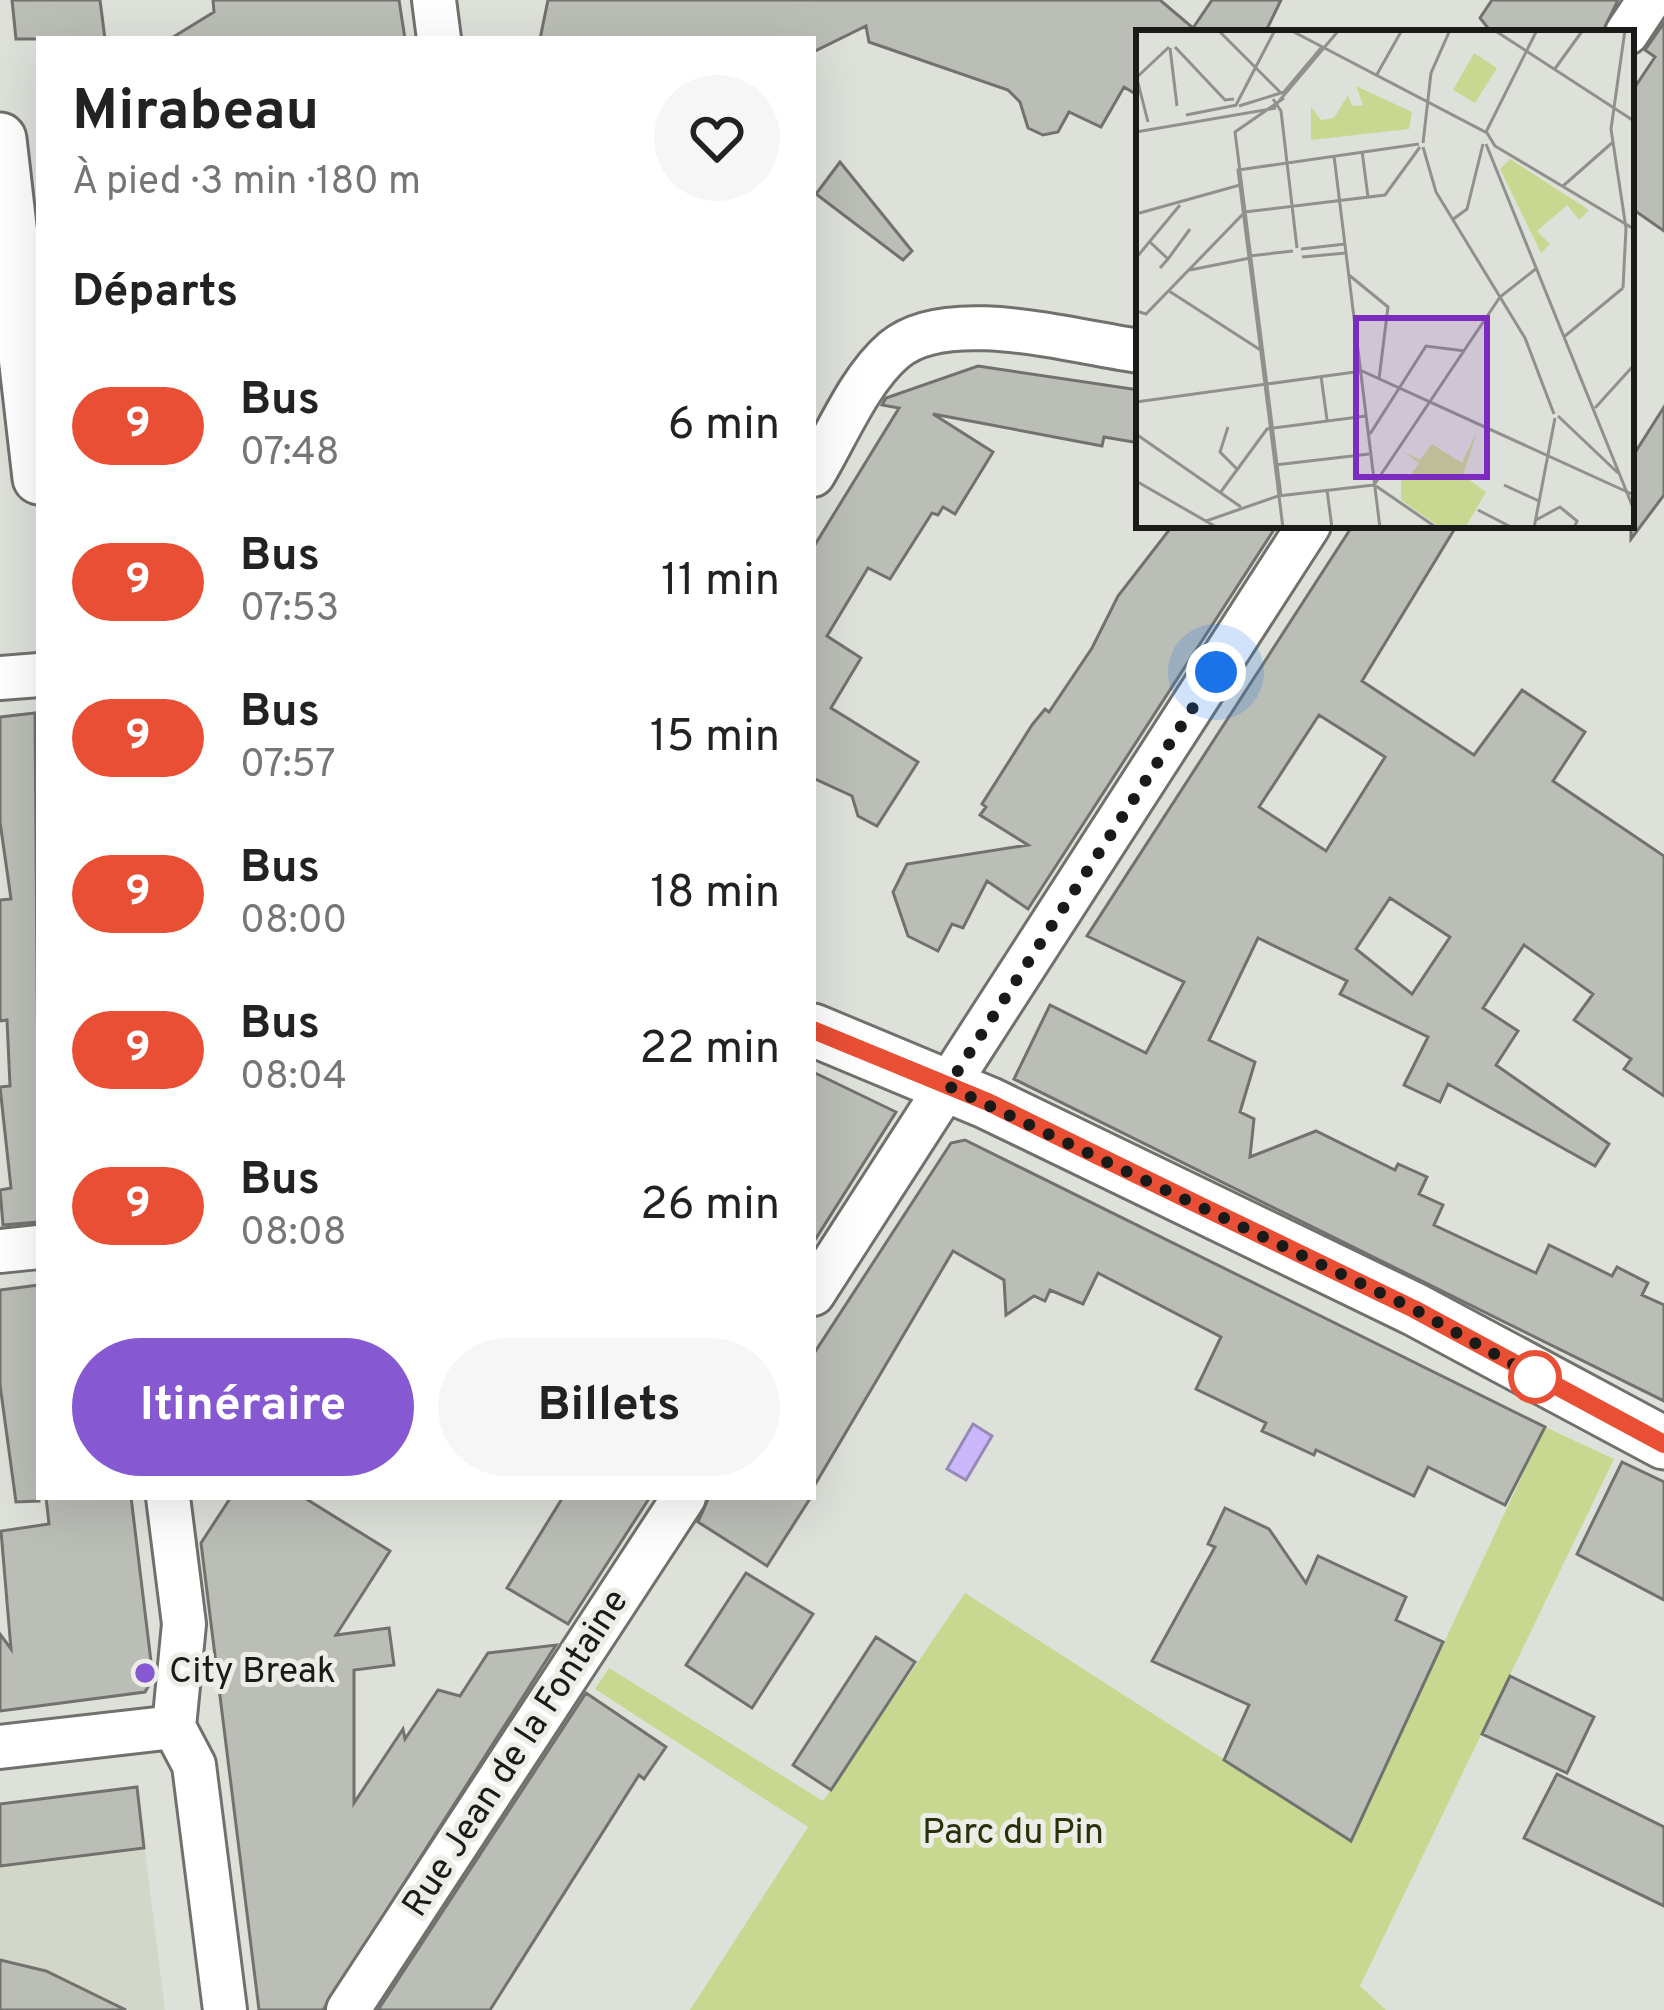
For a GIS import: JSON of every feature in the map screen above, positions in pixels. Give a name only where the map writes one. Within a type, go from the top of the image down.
[{"type":"street","points":[[434,0],[439,36]]},
{"type":"street","points":[[1629,30],[1648,0]]},
{"type":"street","points":[[0,139],[36,452]]},
{"type":"street","points":[[816,470],[879,366],[912,338],[959,326],[1136,351]]},
{"type":"street","points":[[816,1289],[1307,528]]},
{"type":"street","points":[[0,678],[36,675]]},
{"type":"street","points":[[816,1031],[948,1086],[1414,1309],[1664,1443]]},
{"type":"street","points":[[0,1250],[36,1247]]},
{"type":"street","points":[[168,1500],[184,1624],[174,1727],[194,1766],[225,2010]]},
{"type":"street","name":"Rue Jean de la Fontaine","points":[[348,2010],[682,1500]]},
{"type":"street","points":[[0,1747],[174,1727]]},
{"type":"shaded area","points":[[973,1424],[992,1436],[966,1480],[947,1469]]},
{"type":"shaded area","points":[[137,1787],[165,2010],[0,2010],[0,1804]]},
{"type":"green space","name":"Parc du Pin","points":[[1545,1427],[1614,1459],[1360,1986],[1386,2010],[690,2010],[808,1827],[595,1689],[609,1668],[823,1801],[965,1593],[1351,1841]]},
{"type":"building","points":[[12,0],[100,0],[105,36],[16,39]]},
{"type":"building","points":[[213,0],[399,0],[405,36],[175,36],[214,12]]},
{"type":"building","points":[[548,0],[1160,0],[1193,28],[1212,0],[1281,0],[1266,30],[1136,30],[1136,94],[1124,87],[1101,127],[1069,112],[1058,132],[1043,135],[1028,128],[1020,102],[1008,90],[869,42],[866,26],[816,51],[816,36],[541,36]]},
{"type":"building","points":[[1492,0],[1618,0],[1603,30],[1490,30],[1480,18]]},
{"type":"building","points":[[1664,23],[1664,231],[1634,210],[1634,88],[1655,57],[1645,50]]},
{"type":"building","points":[[840,162],[912,251],[903,260],[816,194]]},
{"type":"building","points":[[978,366],[1136,390],[1136,442],[1104,437],[1102,446],[933,414],[993,452],[955,514],[943,507],[938,515],[932,513],[890,579],[868,568],[827,636],[861,658],[831,708],[918,762],[877,826],[858,816],[852,796],[816,779],[816,543],[899,408],[882,405],[886,398]]},
{"type":"building","points":[[1664,407],[1664,495],[1631,539],[1634,528],[1634,454]]},
{"type":"building","points":[[1171,528],[1275,528],[1028,909],[987,881],[963,928],[952,924],[938,951],[908,936],[893,892],[907,864],[1028,845],[980,815],[986,807],[982,804],[1032,725],[1045,709],[1049,712],[1092,648],[1118,596]]},
{"type":"building","points":[[1351,528],[1455,528],[1362,681],[1474,755],[1522,690],[1585,732],[1553,781],[1664,856],[1664,1096],[1624,1069],[1631,1059],[1574,1020],[1593,994],[1524,945],[1483,1008],[1518,1031],[1496,1065],[1609,1144],[1595,1166],[1448,1084],[1440,1102],[1404,1085],[1428,1037],[1340,994],[1347,981],[1258,938],[1209,1040],[1255,1062],[1240,1112],[1254,1119],[1250,1157],[1316,1131],[1395,1170],[1398,1164],[1427,1177],[1419,1194],[1443,1205],[1434,1225],[1536,1273],[1549,1245],[1612,1276],[1617,1267],[1648,1283],[1642,1295],[1664,1305],[1664,1401],[1014,1079],[1050,1005],[1146,1053],[1184,982],[1087,936]],"holes":[[[1319,715],[1385,757],[1326,851],[1259,807]],[[1390,898],[1450,937],[1412,994],[1356,949]]]},
{"type":"building","points":[[35,713],[36,840],[36,1222],[3,1225],[0,1190],[11,1188],[0,1087],[10,1086],[7,1020],[0,1021],[0,900],[11,899],[0,822],[0,717]]},
{"type":"building","points":[[816,1073],[896,1112],[816,1238]]},
{"type":"building","points":[[965,1140],[1545,1427],[1505,1505],[1428,1467],[1414,1496],[1316,1450],[1314,1455],[1262,1431],[1266,1423],[1196,1389],[1221,1337],[1098,1273],[1083,1304],[1050,1290],[1045,1301],[1034,1296],[1006,1315],[1004,1280],[953,1251],[816,1483],[816,1350],[951,1143]]},
{"type":"building","points":[[36,1285],[39,1501],[16,1502],[0,1385],[0,1290]]},
{"type":"building","points":[[1622,1462],[1664,1482],[1664,1600],[1577,1554]]},
{"type":"building","points":[[46,1500],[131,1500],[153,1678],[145,1692],[0,1711],[0,1634],[11,1649],[1,1531],[49,1524]]},
{"type":"building","points":[[229,1500],[308,1500],[390,1551],[336,1635],[389,1628],[394,1665],[354,1670],[354,1803],[403,1729],[405,1739],[438,1690],[460,1696],[488,1653],[556,1645],[323,2010],[259,2010],[201,1543]]},
{"type":"building","points":[[561,1500],[648,1500],[568,1624],[507,1588]]},
{"type":"building","points":[[708,1500],[809,1500],[767,1566],[698,1522]]},
{"type":"building","points":[[1225,1508],[1269,1529],[1306,1583],[1318,1556],[1406,1597],[1396,1620],[1443,1642],[1351,1841],[1224,1760],[1249,1705],[1152,1661],[1215,1547],[1208,1544]]},
{"type":"building","points":[[746,1573],[813,1614],[752,1708],[686,1665]]},
{"type":"building","points":[[876,1637],[915,1662],[831,1790],[793,1765]]},
{"type":"building","points":[[1510,1676],[1594,1717],[1567,1773],[1482,1734]]},
{"type":"building","points":[[586,1693],[666,1747],[644,1779],[639,1775],[490,2010],[378,2010]]},
{"type":"building","points":[[1557,1774],[1664,1827],[1664,1906],[1524,1838]]},
{"type":"building","points":[[137,1787],[144,1848],[0,1866],[0,1804]]},
{"type":"building","points":[[0,1960],[46,1971],[126,2010],[0,2010]]},
{"type":"bus line","name":"9","points":[[816,1031],[988,1102],[1414,1309],[1664,1444]]},
{"type":"place","name":"City Break","points":[[145,1673]]},
{"type":"route","points":[[1216,672],[948,1086],[1414,1309],[1543,1381],[1535,1377]]}]
